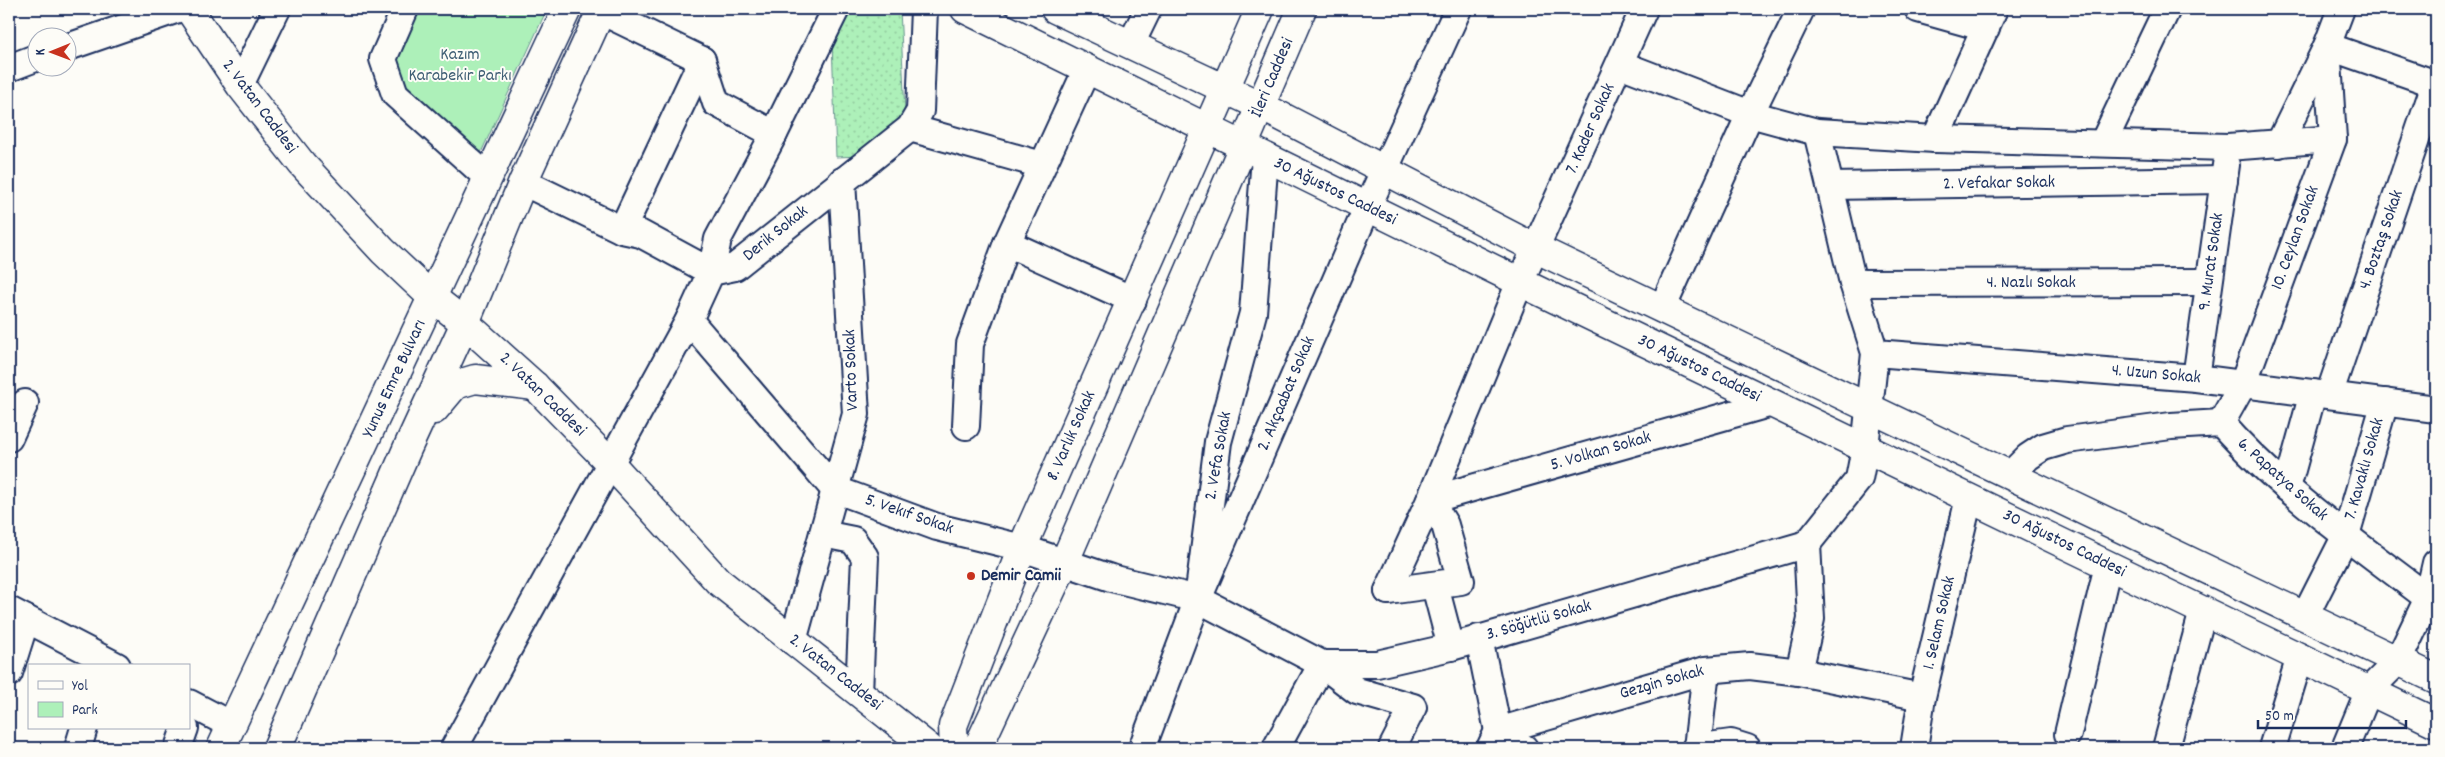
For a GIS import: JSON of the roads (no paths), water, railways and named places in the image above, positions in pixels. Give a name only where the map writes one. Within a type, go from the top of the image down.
[{"type":"main road","name":"2. Vatan Caddesi","points":[[189,9],[240,85],[302,164],[383,251],[432,298],[465,323],[535,386],[610,463],[718,582],[929,748]]},
{"type":"main road","name":"Yunus Emre Bulvarı","points":[[226,737],[567,9]]},
{"type":"main road","name":"30 Ağustos Caddesi","points":[[965,9],[1254,152],[1376,190],[1536,249],[2436,679]]},
{"type":"main road","name":"30 Ağustos Caddesi","points":[[1054,9],[1261,106],[1376,190],[1520,282],[2436,723]]},
{"type":"main road","points":[[1207,130],[1260,9]]},
{"type":"main road","name":"İleri Caddesi","points":[[1254,152],[1261,106],[1302,9]]},
{"type":"main road","points":[[277,748],[407,449],[465,323],[523,182],[602,10]]},
{"type":"main road","name":"8. Varlık Sokak","points":[[954,748],[953,726],[1022,548],[1207,130]]},
{"type":"main road","points":[[975,748],[980,743],[1254,152]]},
{"type":"main road","points":[[407,449],[434,410],[455,385],[475,379],[535,386]]},
{"type":"street","points":[[78,44],[178,9]]},
{"type":"street","points":[[240,85],[277,9]]},
{"type":"street","points":[[460,744],[610,463],[690,320],[710,272],[718,239],[774,134],[836,9]]},
{"type":"street","name":"Derik Sokak","points":[[710,272],[735,267],[910,128],[920,111],[924,9]]},
{"type":"street","points":[[1132,44],[1148,9]]},
{"type":"street","name":"2. Akçaabat Sokak","points":[[1198,599],[1376,190],[1458,9]]},
{"type":"street","name":"7. Kader Sokak","points":[[1536,249],[1644,9]]},
{"type":"street","points":[[1662,309],[1750,114],[1801,9]]},
{"type":"street","points":[[1918,9],[1990,18],[1935,139]]},
{"type":"street","points":[[2103,143],[2167,9]]},
{"type":"street","points":[[2279,144],[2327,46],[2341,9]]},
{"type":"street","points":[[602,10],[702,60],[716,104],[774,134]]},
{"type":"street","points":[[396,12],[383,59],[395,94],[487,177]]},
{"type":"street","points":[[2327,46],[2436,85]]},
{"type":"street","name":"10. Ceylan Sokak","points":[[2221,423],[2243,384],[2333,139],[2327,46]]},
{"type":"street","points":[[622,230],[702,60]]},
{"type":"street","points":[[9,68],[28,61]]},
{"type":"street","points":[[1620,64],[1750,114],[1818,132],[1935,139],[2228,147],[2333,139]]},
{"type":"street","points":[[966,426],[970,344],[1007,242],[1087,69]]},
{"type":"street","name":"4. Boztaş Sokak","points":[[2286,488],[2436,85]]},
{"type":"street","points":[[910,128],[1042,165]]},
{"type":"street","points":[[1798,672],[1811,619],[1807,544],[1859,479],[1865,448],[1875,353],[1853,283],[1818,132]]},
{"type":"street","name":"9. Murat Sokak","points":[[2196,378],[2228,147]]},
{"type":"street","name":"2. Vefa Sokak","points":[[1142,748],[1198,599],[1218,442],[1253,313],[1254,152]]},
{"type":"street","name":"2. Vefakar Sokak","points":[[1830,186],[2224,180]]},
{"type":"street","name":"Varto Sokak","points":[[793,641],[856,414],[842,181]]},
{"type":"street","points":[[523,182],[622,230],[641,234],[710,272]]},
{"type":"street","points":[[1007,242],[1133,300]]},
{"type":"street","points":[[1430,500],[1445,525],[1461,581],[1388,591],[1430,500],[1520,282],[1536,249]]},
{"type":"street","name":"4. Nazlı Sokak","points":[[1853,283],[2209,282]]},
{"type":"street","name":"5. Vekıf Sokak","points":[[690,320],[834,489],[937,527],[1022,548],[1112,578],[1198,599]]},
{"type":"street","name":"4. Uzun Sokak","points":[[1875,353],[2196,378],[2385,402],[2434,403]]},
{"type":"street","name":"7. Kavaklı Sokak","points":[[2305,616],[2346,535],[2385,402]]},
{"type":"street","points":[[9,438],[25,403]]},
{"type":"street","name":"5. Volkan Sokak","points":[[1430,500],[1772,403]]},
{"type":"street","name":"6. Papatya Sokak","points":[[2010,475],[2028,457],[2043,447],[2067,440],[2170,426],[2221,423],[2250,456],[2286,488],[2428,598]]},
{"type":"street","name":"1. Selam Sokak","points":[[1914,748],[1922,697],[1969,498]]},
{"type":"street","points":[[823,534],[853,540],[865,557],[859,692]]},
{"type":"street","name":"3. Söğütlü Sokak","points":[[1198,599],[1322,664],[1377,664],[1451,647],[1807,544]]},
{"type":"street","points":[[2345,748],[2369,690],[2398,661],[2428,598],[2436,563]]},
{"type":"street","points":[[2068,734],[2108,565]]},
{"type":"street","points":[[1435,586],[1451,647]]},
{"type":"street","points":[[2166,748],[2203,611]]},
{"type":"street","points":[[9,673],[17,614],[109,664]]},
{"type":"street","points":[[1479,638],[1494,740],[1524,748]]},
{"type":"street","points":[[2272,748],[2300,657]]},
{"type":"street","points":[[1276,748],[1322,664],[1357,692],[1413,708],[1392,748]]},
{"type":"street","name":"Gezgin Sokak","points":[[1494,740],[1706,670],[1750,666],[1798,672],[1922,697]]},
{"type":"street","points":[[1706,670],[1697,748],[1731,744],[1747,748]]},
{"type":"street","points":[[190,715],[226,737]]},
{"type":"street","points":[[78,748],[83,730]]},
{"type":"street","points":[[178,748],[184,730]]},
{"type":"place","name":"Demir Camii","points":[[971,576]]},
{"type":"park label","name":"Kazım Karabekir Parkı","points":[[460,65]]}]
